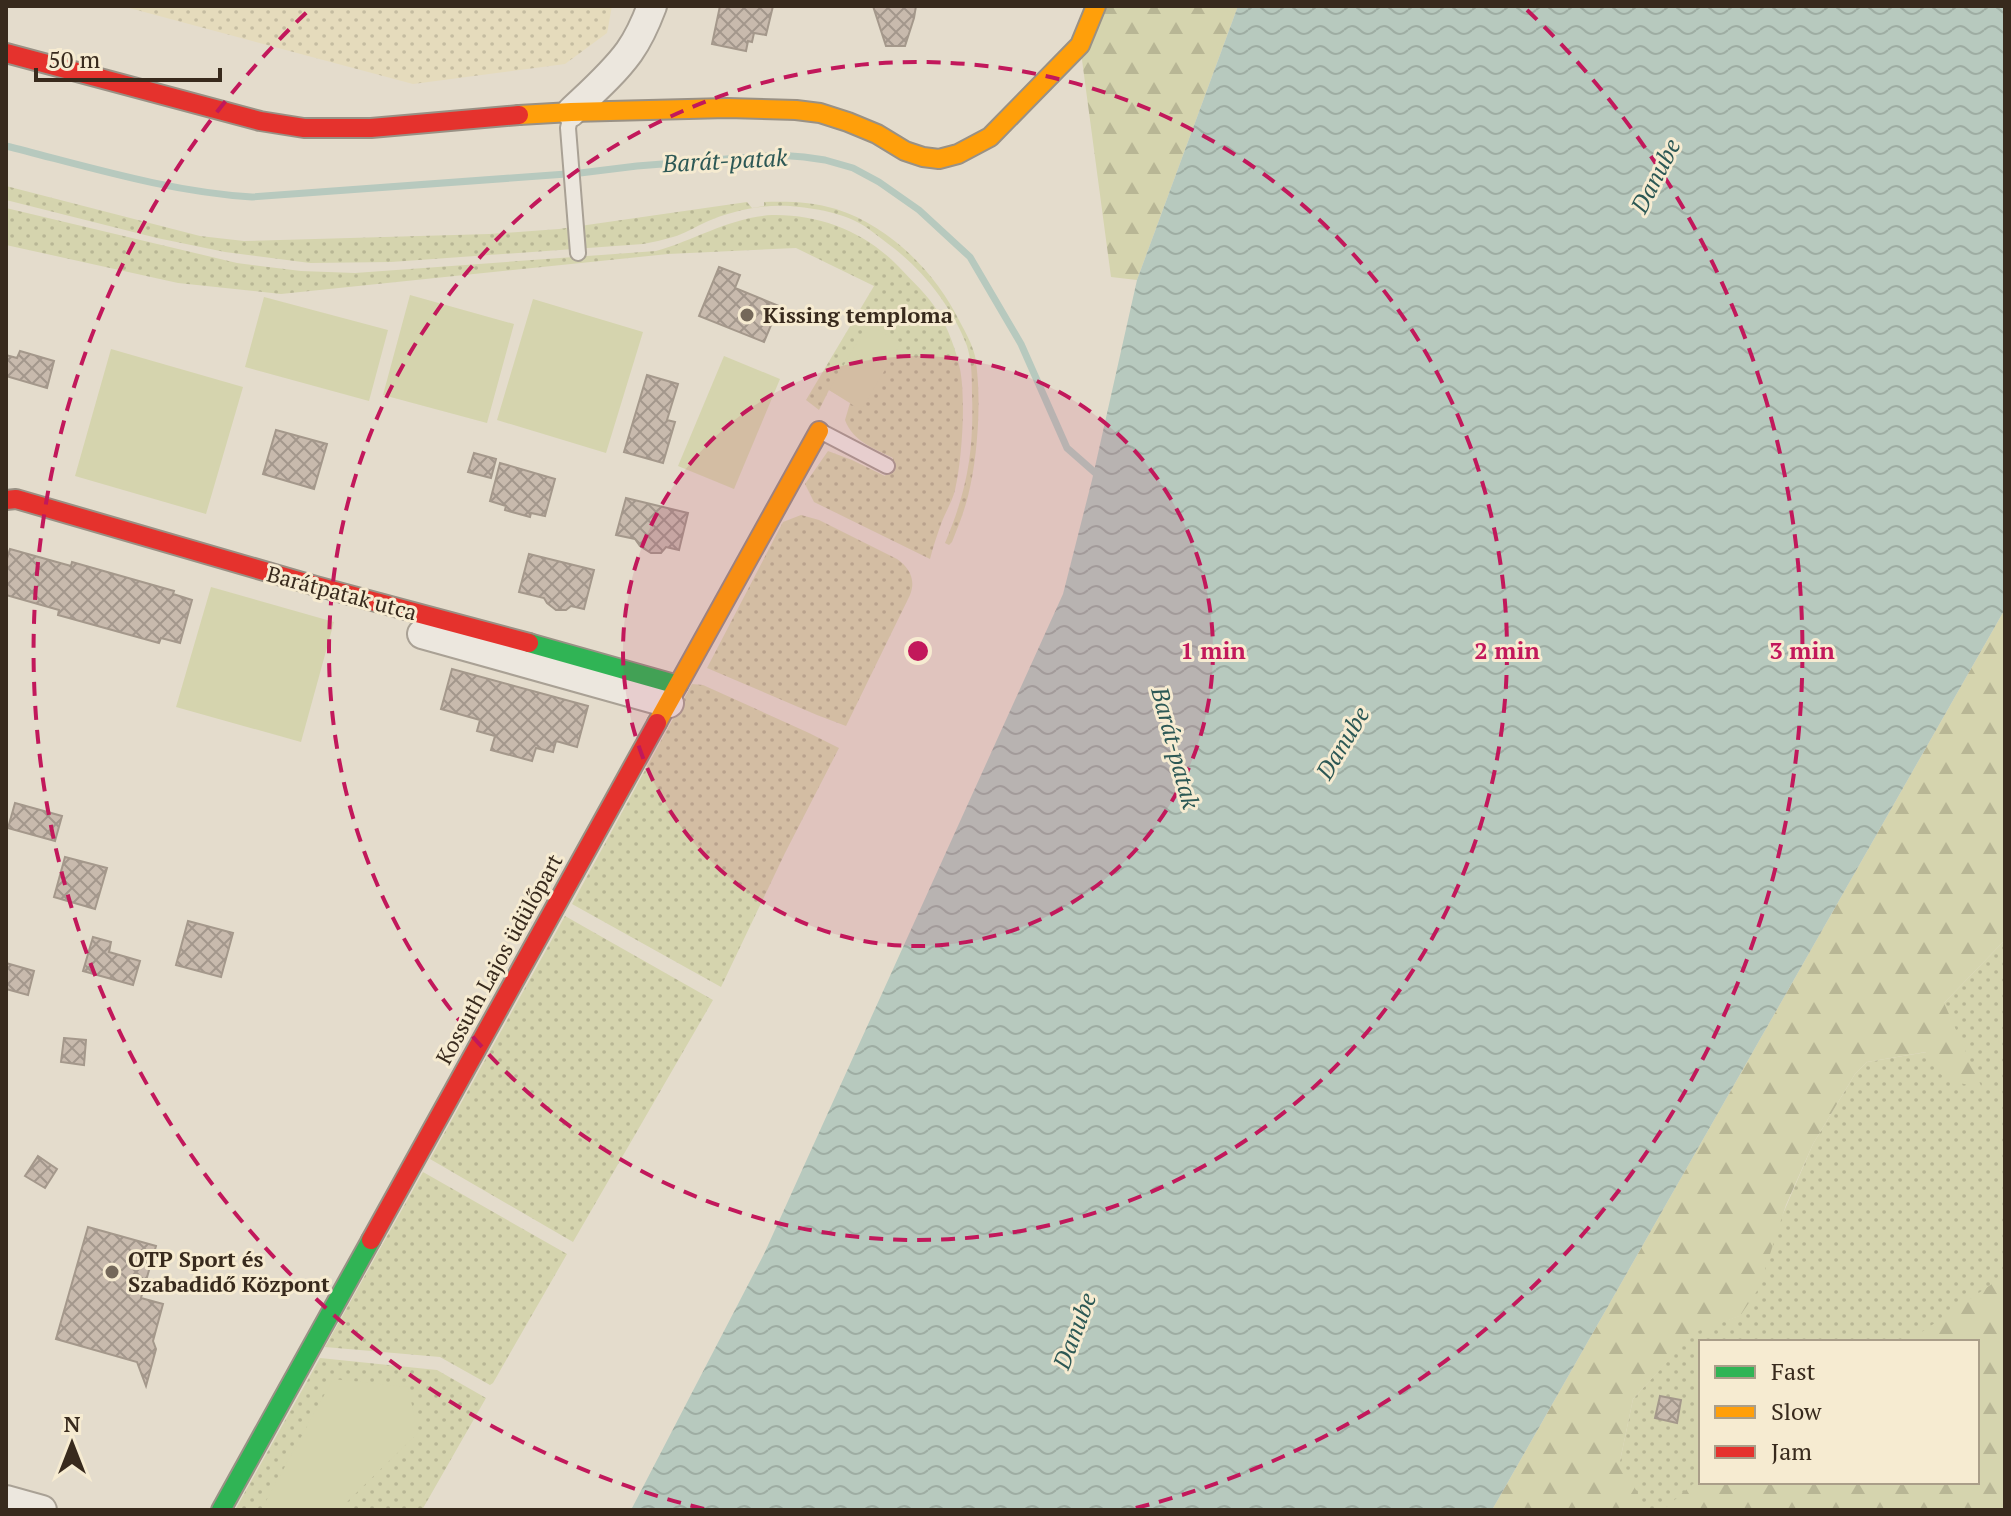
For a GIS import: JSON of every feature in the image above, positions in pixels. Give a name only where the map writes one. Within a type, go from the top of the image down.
[{"type":"street","points":[[571,112],[629,53],[652,6]]},
{"type":"street","points":[[6,53],[260,121],[304,128],[371,128],[571,112],[727,108],[796,110],[820,113],[848,122],[877,134],[905,151],[939,159],[958,154],[990,137],[1080,45],[1096,6]]},
{"type":"street","name":"Kossuth Lajos üdülőpart","points":[[221,1510],[819,431]]},
{"type":"street","name":"Barátpatak utca","points":[[6,500],[16,499],[316,586],[508,648]]},
{"type":"street","name":"Barátpatak utca","points":[[6,516],[674,694]]},
{"type":"street","points":[[6,1500],[42,1510]]},
{"type":"lane","points":[[571,112],[568,128],[578,253]]},
{"type":"lane","points":[[819,431],[887,466]]},
{"type":"shaded area","points":[[122,6],[612,6],[607,33],[565,64],[413,84]]},
{"type":"green space","points":[[1096,6],[1238,6],[1137,280],[1111,277],[1080,45]]},
{"type":"green space","points":[[6,186],[200,236],[244,241],[559,229],[747,202],[752,208],[764,206],[764,202],[782,202],[809,203],[836,209],[875,227],[909,254],[938,286],[971,343],[977,372],[978,426],[963,514],[952,542],[949,545],[945,543],[964,488],[970,453],[972,383],[967,346],[946,306],[917,270],[866,227],[839,215],[799,207],[769,206],[726,215],[677,236],[643,244],[391,262],[310,263],[225,252],[157,238],[6,200]]},
{"type":"green space","points":[[6,208],[237,263],[301,271],[355,273],[656,251],[728,224],[772,215],[807,218],[841,227],[871,244],[898,266],[934,306],[951,339],[963,397],[961,447],[954,494],[930,559],[814,502],[805,484],[828,451],[885,476],[893,458],[865,444],[849,428],[845,420],[850,403],[862,409],[829,390],[819,410],[806,400],[874,286],[796,248],[668,254],[281,294],[178,283],[6,245]]},
{"type":"green space","points":[[410,295],[514,324],[487,423],[383,395]]},
{"type":"green space","points":[[264,297],[388,330],[369,401],[245,367]]},
{"type":"green space","points":[[533,299],[643,332],[606,453],[497,420]]},
{"type":"green space","points":[[868,324],[901,343],[861,410],[829,390]]},
{"type":"green space","points":[[111,349],[243,387],[206,514],[75,476]]},
{"type":"green space","points":[[724,356],[780,379],[734,489],[678,466]]},
{"type":"green space","points":[[801,515],[819,520],[897,559],[912,579],[910,595],[846,726],[707,668],[783,522]]},
{"type":"green space","points":[[211,587],[334,622],[301,742],[176,707]]},
{"type":"green space","points":[[2005,609],[2005,940],[1944,1003],[1982,1088],[1948,1079],[1936,1069],[1926,1052],[1867,1062],[1855,1074],[1813,1144],[1786,1205],[1759,1288],[1740,1316],[1695,1332],[1633,1399],[1620,1461],[1647,1510],[1492,1510]]},
{"type":"green space","points":[[692,684],[703,685],[839,748],[721,987],[572,904]]},
{"type":"green space","points":[[565,916],[713,1000],[573,1242],[430,1159]]},
{"type":"green space","points":[[2005,940],[2005,1510],[1602,1510],[1620,1461],[1633,1399],[1695,1331],[1739,1316],[1813,1144],[1855,1074],[1867,1062],[1927,1052],[1944,1003]]},
{"type":"green space","points":[[423,1172],[567,1254],[490,1385],[440,1357],[325,1347]]},
{"type":"green space","points":[[2005,1275],[2005,1510],[1663,1510],[1699,1479],[1699,1484],[1979,1484],[1979,1340],[1910,1340]]},
{"type":"green space","points":[[320,1358],[437,1370],[486,1398],[422,1510],[235,1510]]},
{"type":"green space","points":[[333,1379],[408,1387],[418,1433],[347,1502],[345,1510],[261,1510]]},
{"type":"water","name":"Danube","points":[[1238,6],[2005,6],[2005,609],[1492,1510],[631,1510],[764,1254],[1063,594],[1137,280]]},
{"type":"building","points":[[720,6],[773,6],[766,35],[754,33],[746,51],[712,44]]},
{"type":"building","points":[[873,6],[916,6],[905,46],[886,46]]},
{"type":"building","points":[[719,267],[740,275],[735,288],[779,306],[764,342],[699,316]]},
{"type":"building","points":[[20,351],[54,361],[47,388],[6,376],[6,355],[17,358]]},
{"type":"building","points":[[647,375],[678,384],[667,420],[675,422],[663,463],[624,452]]},
{"type":"building","points":[[276,430],[327,444],[314,489],[263,474]]},
{"type":"building","points":[[474,453],[496,459],[491,478],[468,472]]},
{"type":"building","points":[[500,463],[555,479],[545,516],[531,513],[530,517],[505,510],[506,506],[490,501]]},
{"type":"building","points":[[626,498],[688,513],[679,550],[666,547],[661,553],[651,553],[635,539],[616,535]]},
{"type":"building","points":[[10,549],[71,566],[72,562],[174,591],[173,594],[192,600],[180,643],[161,638],[159,643],[58,615],[59,610],[6,595],[6,562]]},
{"type":"building","points":[[529,554],[594,570],[584,609],[571,606],[566,610],[556,610],[544,598],[519,592]]},
{"type":"building","points":[[452,669],[588,706],[577,747],[556,741],[553,752],[536,748],[532,761],[491,750],[495,736],[477,731],[480,720],[441,709]]},
{"type":"building","points":[[15,803],[62,816],[55,841],[8,828]]},
{"type":"building","points":[[65,857],[107,868],[95,909],[54,897]]},
{"type":"building","points":[[188,921],[233,933],[221,977],[176,965]]},
{"type":"building","points":[[93,937],[111,942],[109,952],[140,961],[133,985],[83,971]]},
{"type":"building","points":[[6,963],[34,971],[28,995],[6,989]]},
{"type":"building","points":[[64,1038],[86,1040],[84,1065],[61,1062]]},
{"type":"building","points":[[38,1156],[57,1169],[45,1188],[25,1176]]},
{"type":"building","name":"OTP Sport és Szabadidő Központ","points":[[88,1227],[156,1246],[141,1298],[163,1304],[146,1386],[137,1362],[56,1339]]},
{"type":"building","points":[[1660,1396],[1681,1400],[1677,1423],[1655,1418]]},
{"type":"waterway","name":"Barát-patak","points":[[6,146],[159,184],[252,197],[778,155],[825,160],[853,168],[919,210],[970,257],[1021,344],[1067,448],[1100,477]]},
{"type":"traffic: fast","points":[[529,643],[678,685]]},
{"type":"traffic: fast","points":[[221,1510],[371,1240]]},
{"type":"traffic: slow","points":[[519,115],[727,108],[796,110],[820,113],[848,122],[877,134],[905,151],[939,159],[958,154],[990,137],[1080,45],[1096,6]]},
{"type":"traffic: slow","points":[[657,723],[819,431]]},
{"type":"traffic: jam","points":[[6,53],[260,121],[304,128],[371,128],[519,115]]},
{"type":"traffic: jam","points":[[6,500],[16,499],[316,586],[529,643]]},
{"type":"traffic: jam","points":[[371,1240],[657,723]]},
{"type":"place","name":"Kissing temploma","points":[[747,315]]},
{"type":"place","name":"OTP Sport és Szabadidő Központ","points":[[112,1272]]}]
